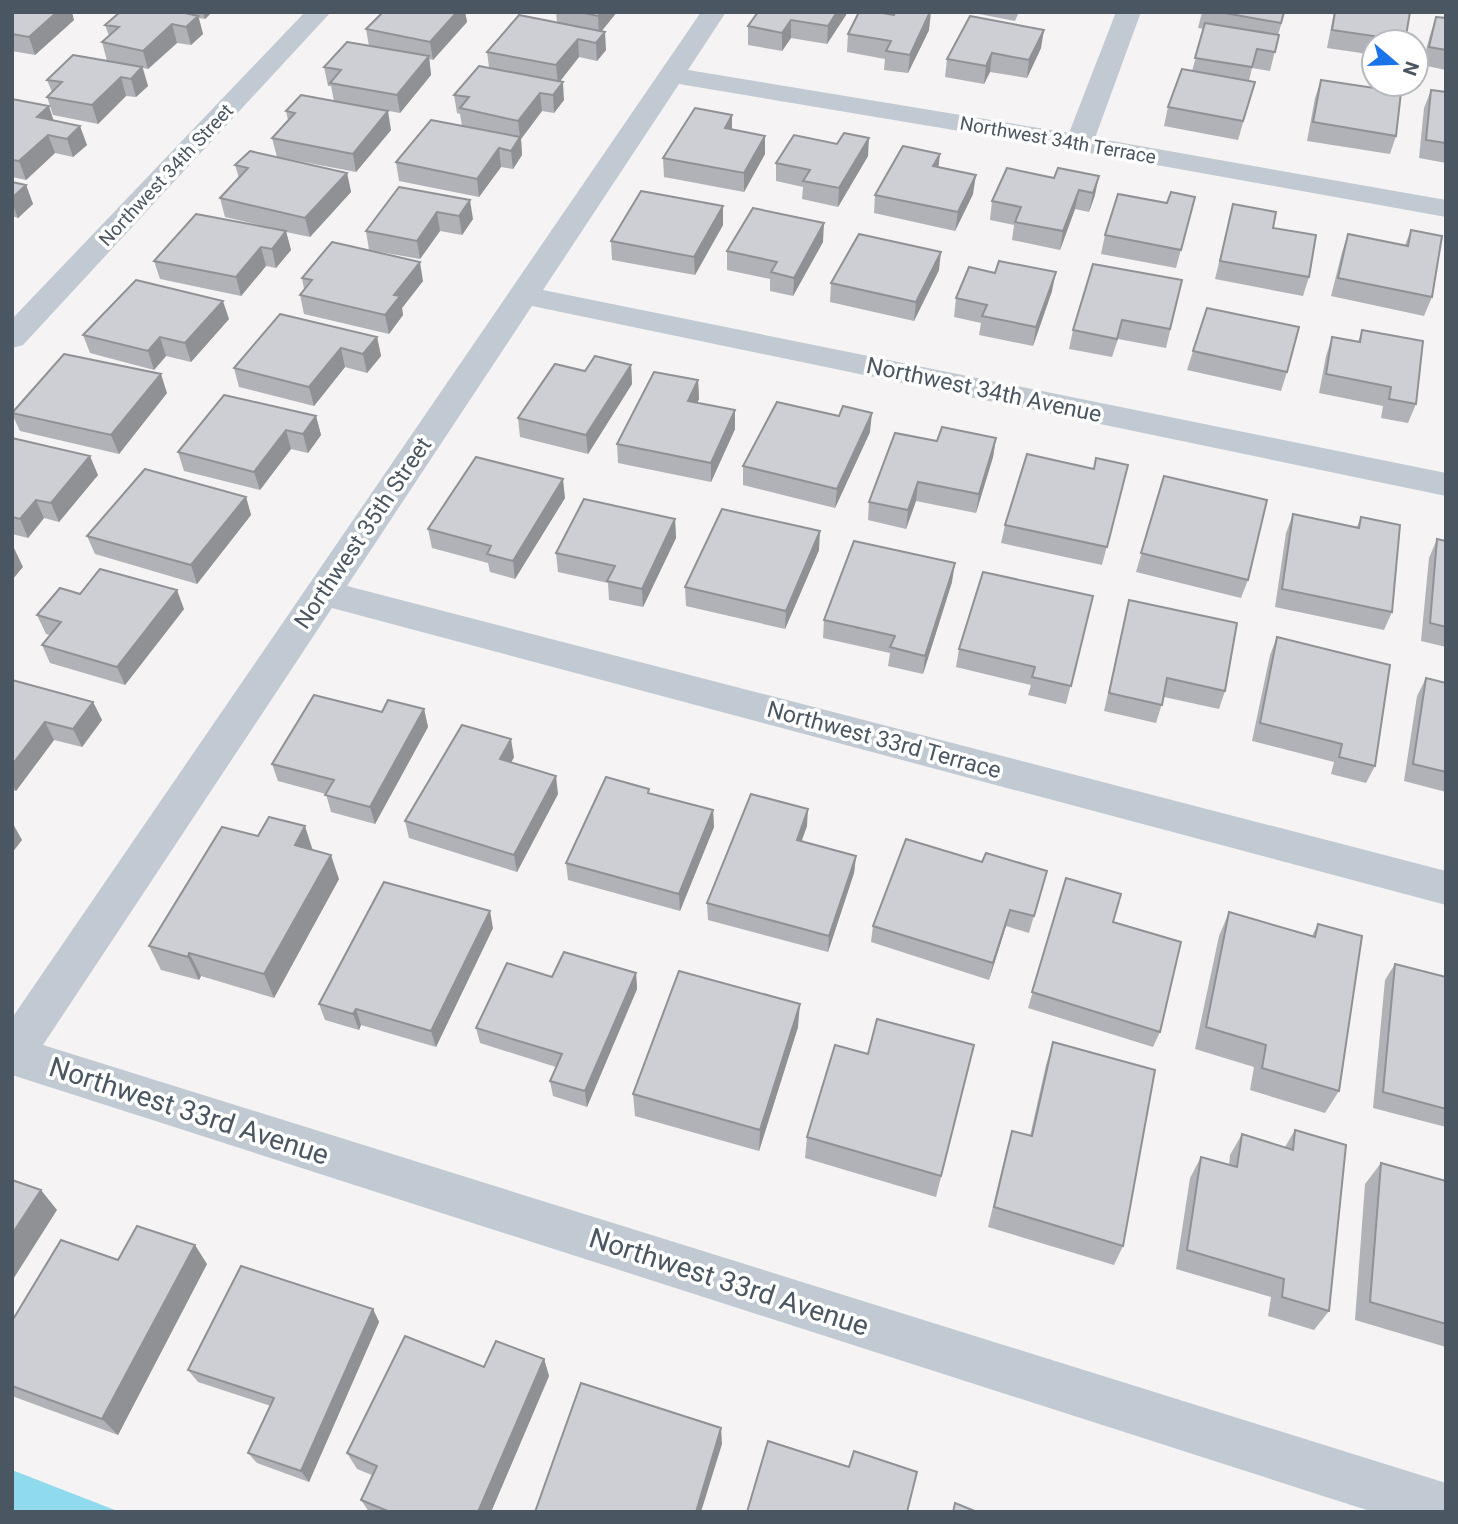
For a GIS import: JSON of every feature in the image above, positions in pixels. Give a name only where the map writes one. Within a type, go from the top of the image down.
[{"type":"street","name":"Northwest 34th Street","points":[[12,338],[319,12]]},
{"type":"street","name":"Northwest 35th Street","points":[[12,1055],[714,12]]},
{"type":"street","points":[[1079,143],[1129,12]]},
{"type":"street","name":"Northwest 34th Terrace","points":[[671,75],[1079,143],[1446,209]]},
{"type":"street","name":"Northwest 34th Avenue","points":[[523,295],[1446,485]]},
{"type":"street","name":"Northwest 33rd Terrace","points":[[323,593],[1446,888]]},
{"type":"street","name":"Northwest 33rd Avenue","points":[[12,1055],[1446,1509]]},
{"type":"water","points":[[12,1470],[120,1512],[12,1512]]},
{"type":"building","points":[[12,12],[57,12],[29,37],[12,34]]},
{"type":"building","points":[[120,12],[181,12],[198,16],[186,27],[172,24],[143,51],[102,42],[119,27],[105,25]]},
{"type":"building","points":[[383,12],[457,12],[430,42],[366,29]]},
{"type":"building","points":[[579,12],[601,12],[598,16]]},
{"type":"building","points":[[758,12],[837,12],[828,26],[791,20],[782,33],[748,26]]},
{"type":"building","points":[[859,12],[894,15],[895,12],[930,12],[910,55],[886,51],[891,41],[848,34]]},
{"type":"building","points":[[1219,12],[1284,12],[1281,23]]},
{"type":"building","points":[[1335,12],[1410,12],[1407,28],[1360,28],[1360,34],[1332,30]]},
{"type":"building","points":[[519,15],[605,32],[596,43],[578,39],[556,65],[487,52]]},
{"type":"building","points":[[970,16],[1044,30],[1029,60],[992,53],[986,66],[947,59]]},
{"type":"building","points":[[1436,17],[1446,18],[1446,50],[1430,47]]},
{"type":"building","points":[[1205,23],[1279,35],[1275,52],[1257,49],[1252,67],[1195,58]]},
{"type":"building","points":[[347,42],[429,56],[397,95],[330,83],[341,70],[324,67]]},
{"type":"building","points":[[73,55],[142,67],[131,79],[121,77],[92,105],[47,97],[62,82],[47,80]]},
{"type":"building","points":[[479,66],[563,82],[553,95],[540,93],[518,121],[460,108],[469,97],[454,95]]},
{"type":"building","points":[[1182,69],[1255,82],[1243,121],[1168,107]]},
{"type":"building","points":[[1321,80],[1360,86],[1360,98],[1400,98],[1396,136],[1313,122]]},
{"type":"building","points":[[1431,90],[1446,92],[1446,143],[1426,140]]},
{"type":"building","points":[[301,95],[388,111],[353,154],[272,138],[295,113],[286,111]]},
{"type":"building","points":[[12,99],[49,106],[37,117],[80,126],[67,139],[48,135],[19,161],[12,160]]},
{"type":"building","points":[[695,108],[732,115],[725,128],[765,136],[744,173],[663,158]]},
{"type":"building","points":[[431,120],[520,137],[511,151],[499,148],[477,179],[396,162]]},
{"type":"building","points":[[844,133],[869,138],[839,188],[803,181],[810,170],[776,163],[794,135],[837,144]]},
{"type":"building","points":[[903,146],[940,154],[933,166],[976,175],[958,212],[875,195]]},
{"type":"building","points":[[250,151],[347,173],[305,218],[220,198],[248,168],[235,165]]},
{"type":"building","points":[[1007,168],[1054,178],[1058,168],[1099,176],[1093,193],[1079,190],[1063,231],[1015,222],[1021,207],[992,201]]},
{"type":"building","points":[[12,182],[26,185],[12,198]]},
{"type":"building","points":[[399,187],[470,200],[459,216],[437,212],[417,241],[366,231]]},
{"type":"building","points":[[641,191],[723,206],[694,257],[611,241]]},
{"type":"building","points":[[1171,192],[1195,197],[1181,250],[1105,235],[1118,194],[1167,203]]},
{"type":"building","points":[[1233,204],[1276,212],[1273,228],[1316,235],[1309,277],[1220,261]]},
{"type":"building","points":[[753,208],[824,223],[794,278],[771,272],[777,262],[727,251]]},
{"type":"building","points":[[196,214],[286,231],[272,249],[261,247],[236,277],[154,261]]},
{"type":"building","points":[[1411,230],[1442,236],[1432,297],[1338,278],[1348,234],[1408,246]]},
{"type":"building","points":[[859,234],[941,252],[916,302],[831,283]]},
{"type":"building","points":[[332,242],[420,262],[394,295],[400,296],[385,315],[300,295],[312,280],[302,278]]},
{"type":"building","points":[[999,261],[1056,272],[1036,327],[982,316],[987,305],[956,298],[969,267],[995,273]]},
{"type":"building","points":[[1093,264],[1182,280],[1170,329],[1122,320],[1117,339],[1073,330]]},
{"type":"building","points":[[136,280],[223,301],[185,343],[160,337],[148,351],[83,335]]},
{"type":"building","points":[[1207,308],[1299,327],[1287,372],[1193,351]]},
{"type":"building","points":[[280,314],[377,337],[363,354],[341,348],[309,387],[234,368]]},
{"type":"building","points":[[1362,330],[1423,341],[1416,404],[1389,399],[1391,387],[1326,374],[1332,337],[1360,342]]},
{"type":"building","points":[[64,354],[161,374],[111,435],[12,413]]},
{"type":"building","points":[[595,356],[631,365],[586,435],[518,418],[555,364],[585,371]]},
{"type":"building","points":[[654,372],[698,380],[688,401],[735,410],[711,463],[617,444]]},
{"type":"building","points":[[224,395],[316,416],[303,434],[286,430],[254,472],[178,452]]},
{"type":"building","points":[[777,402],[839,416],[843,406],[872,413],[837,489],[743,466]]},
{"type":"building","points":[[942,427],[996,438],[979,494],[918,482],[908,510],[869,502],[895,433],[937,441]]},
{"type":"building","points":[[12,438],[90,456],[51,503],[36,500],[20,519],[12,517]]},
{"type":"building","points":[[1027,454],[1094,469],[1096,458],[1128,465],[1107,547],[1005,525]]},
{"type":"building","points":[[476,457],[563,479],[513,561],[487,554],[491,546],[428,529]]},
{"type":"building","points":[[145,469],[246,497],[191,565],[87,536]]},
{"type":"building","points":[[1164,476],[1267,500],[1248,580],[1141,553]]},
{"type":"building","points":[[584,499],[675,519],[642,589],[607,581],[615,566],[556,553]]},
{"type":"building","points":[[722,509],[820,531],[786,611],[685,587]]},
{"type":"building","points":[[1293,514],[1359,528],[1361,517],[1400,525],[1392,612],[1282,589]]},
{"type":"building","points":[[1437,539],[1446,541],[1446,627],[1430,623]]},
{"type":"building","points":[[854,541],[955,563],[925,656],[890,647],[895,636],[824,620]]},
{"type":"building","points":[[100,569],[177,590],[117,667],[42,645],[61,622],[37,615],[60,588],[80,594]]},
{"type":"building","points":[[983,572],[1093,596],[1071,686],[1032,677],[1035,667],[959,649]]},
{"type":"building","points":[[1129,600],[1237,623],[1225,691],[1167,678],[1162,705],[1109,693]]},
{"type":"building","points":[[1277,637],[1390,665],[1375,766],[1339,757],[1342,744],[1260,723]]},
{"type":"building","points":[[1426,678],[1446,683],[1446,772],[1413,764]]},
{"type":"building","points":[[12,680],[93,702],[73,729],[45,722],[12,765]]},
{"type":"building","points":[[314,695],[382,712],[388,700],[424,709],[370,807],[325,795],[334,780],[272,764]]},
{"type":"building","points":[[462,725],[511,739],[500,759],[556,776],[514,855],[405,821]]},
{"type":"building","points":[[606,777],[649,789],[648,793],[713,810],[679,894],[566,863]]},
{"type":"building","points":[[751,794],[808,809],[797,840],[856,856],[829,936],[707,903]]},
{"type":"building","points":[[269,817],[305,826],[295,845],[331,855],[264,974],[189,953],[188,957],[149,946],[222,827],[258,836]]},
{"type":"building","points":[[906,839],[982,862],[986,853],[1047,871],[1034,916],[1010,910],[993,963],[873,926]]},
{"type":"building","points":[[1066,878],[1121,894],[1113,922],[1181,942],[1160,1032],[1032,992]]},
{"type":"building","points":[[384,882],[490,911],[431,1031],[356,1009],[353,1014],[319,1004]]},
{"type":"building","points":[[1229,912],[1315,937],[1318,924],[1362,936],[1339,1091],[1262,1068],[1266,1045],[1206,1027]]},
{"type":"building","points":[[564,952],[636,973],[585,1091],[550,1081],[562,1054],[476,1028],[507,963],[552,977]]},
{"type":"building","points":[[1395,964],[1446,977],[1446,1109],[1383,1092]]},
{"type":"building","points":[[679,971],[800,1004],[760,1130],[633,1094]]},
{"type":"building","points":[[877,1019],[974,1045],[941,1176],[807,1137],[835,1045],[868,1054]]},
{"type":"building","points":[[1053,1042],[1155,1070],[1123,1246],[994,1207],[1012,1131],[1032,1136]]},
{"type":"building","points":[[1295,1130],[1346,1145],[1329,1311],[1282,1297],[1284,1279],[1187,1250],[1201,1157],[1237,1167],[1242,1134],[1293,1150]]},
{"type":"building","points":[[1381,1163],[1446,1181],[1446,1324],[1370,1302]]},
{"type":"building","points":[[12,1180],[41,1190],[12,1234]]},
{"type":"building","points":[[137,1226],[195,1245],[102,1419],[12,1386],[12,1321],[61,1240],[118,1260]]},
{"type":"building","points":[[241,1266],[373,1309],[301,1471],[248,1453],[274,1398],[188,1370]]},
{"type":"building","points":[[405,1336],[484,1367],[496,1341],[544,1359],[478,1512],[390,1512],[361,1500],[377,1466],[347,1453]]},
{"type":"building","points":[[581,1383],[721,1428],[696,1512],[535,1512]]},
{"type":"building","points":[[768,1441],[849,1467],[854,1451],[917,1472],[907,1512],[747,1512]]},
{"type":"building","points":[[955,1503],[977,1512],[953,1512]]}]
